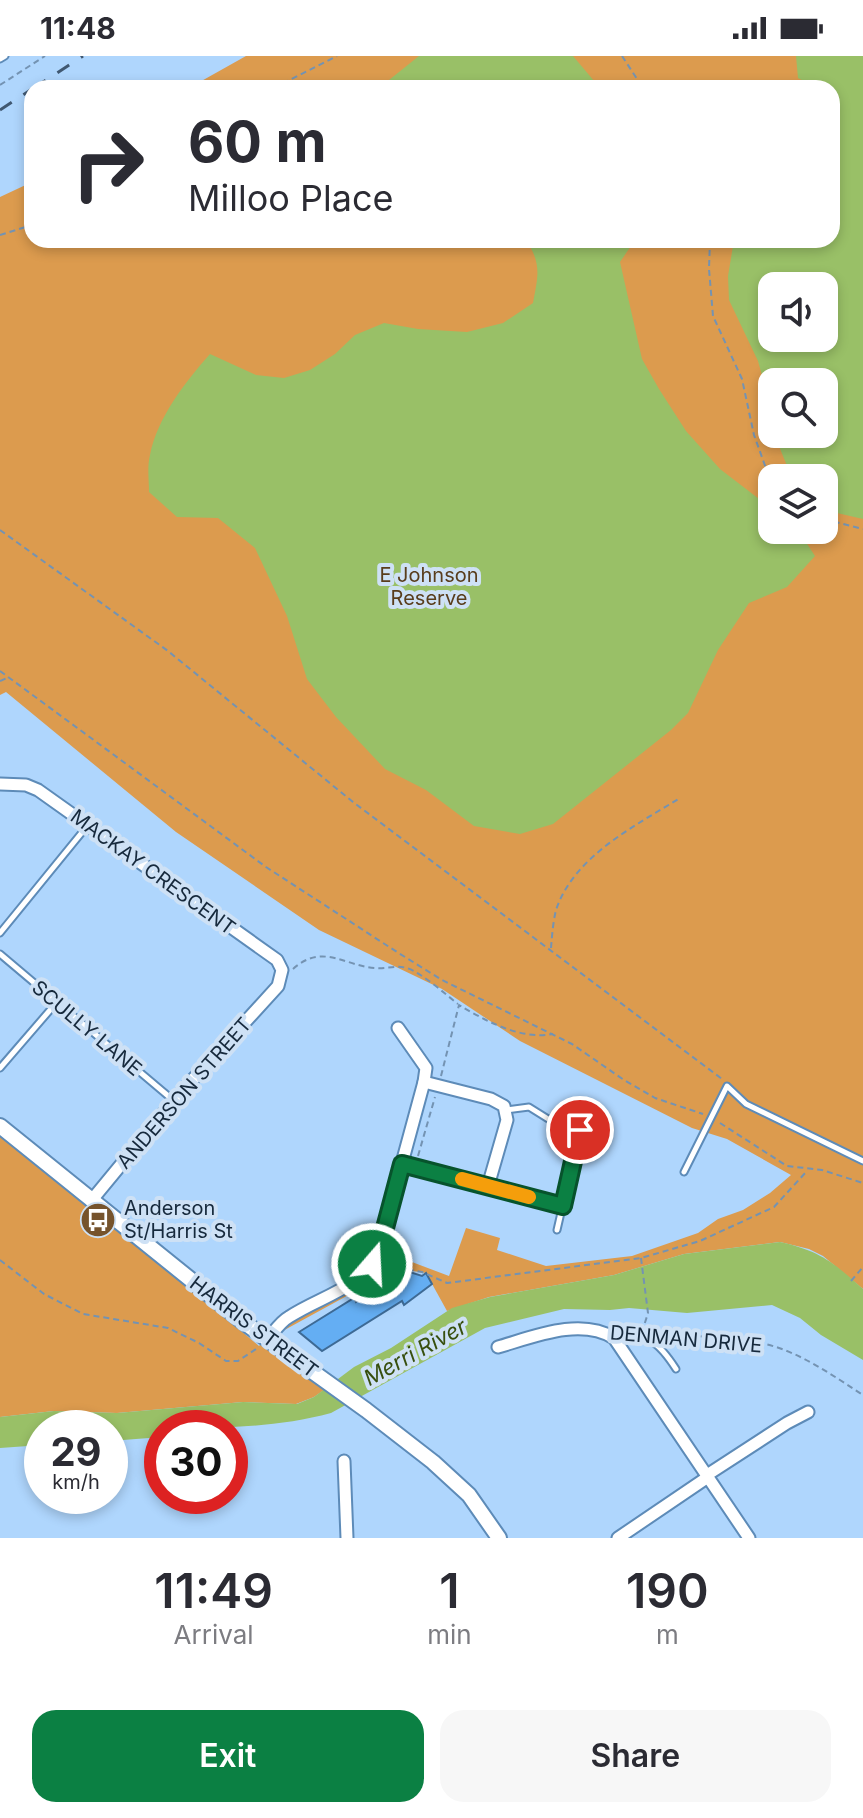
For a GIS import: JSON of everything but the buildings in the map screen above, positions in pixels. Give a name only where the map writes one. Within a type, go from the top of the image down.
[{"type":"street","name":"MACKAY CRESCENT","points":[[0,784],[26,785],[38,790],[88,824],[277,960],[282,970],[279,982]]},
{"type":"street","name":"ANDERSON STREET","points":[[91,1201],[279,982]]},
{"type":"street","points":[[267,1340],[292,1315],[357,1281],[377,1255],[426,1068],[398,1028]]},
{"type":"street","points":[[424,1082],[496,1101],[506,1110],[507,1120],[488,1186]]},
{"type":"street","name":"HARRIS STREET","points":[[0,1126],[267,1340],[433,1462],[469,1495],[499,1538]]},
{"type":"street","points":[[402,1164],[563,1206]]},
{"type":"street","name":"DENMAN DRIVE","points":[[498,1347],[566,1330],[583,1329],[610,1335]]},
{"type":"street","points":[[610,1335],[749,1538]]},
{"type":"street","points":[[618,1538],[707,1476],[808,1412]]},
{"type":"street","points":[[344,1461],[347,1538]]},
{"type":"lane","points":[[0,933],[88,824]]},
{"type":"lane","name":"SCULLY LANE","points":[[0,954],[174,1101]]},
{"type":"lane","points":[[0,1068],[57,1002]]},
{"type":"lane","points":[[684,1172],[727,1086],[746,1104],[863,1161]]},
{"type":"lane","points":[[506,1110],[529,1107],[561,1126],[580,1130],[557,1230]]},
{"type":"lane","name":"DENMAN DRIVE","points":[[610,1335],[642,1335]]},
{"type":"lane","points":[[642,1335],[658,1346],[676,1369]]},
{"type":"path","points":[[0,85],[45,56]]},
{"type":"path","points":[[290,80],[337,56]]},
{"type":"path","points":[[622,56],[638,80]]},
{"type":"path","points":[[0,235],[24,228]]},
{"type":"path","points":[[710,248],[713,316],[742,379],[754,435],[764,464]]},
{"type":"path","points":[[838,523],[863,529]]},
{"type":"path","points":[[0,530],[168,651],[353,802],[718,1073]]},
{"type":"path","points":[[0,671],[295,887],[442,980],[555,1034],[655,1098],[676,1103]]},
{"type":"path","points":[[0,681],[9,678]]},
{"type":"path","points":[[551,949],[556,910],[573,880],[598,852],[680,798]]},
{"type":"path","points":[[279,982],[305,961],[338,957],[376,968],[408,968],[459,1005],[511,1030],[543,1036],[555,1034]]},
{"type":"path","points":[[439,1085],[459,1005]]},
{"type":"path","points":[[736,1133],[778,1162],[808,1170],[822,1170],[863,1183]]},
{"type":"path","points":[[386,1266],[422,1272],[447,1283],[641,1258],[700,1241],[774,1207],[808,1170]]},
{"type":"path","points":[[641,1258],[648,1313],[642,1335]]},
{"type":"path","points":[[0,1260],[44,1294],[83,1314],[168,1328],[226,1361],[238,1361],[267,1340]]},
{"type":"path","points":[[851,1281],[863,1267]]},
{"type":"path","name":"DENMAN DRIVE","points":[[642,1335],[745,1341],[775,1346],[808,1360],[863,1395]]},
{"type":"path","points":[[238,1361],[242,1365]]},
{"type":"green space","name":"E Johnson Reserve","points":[[246,56],[863,56],[863,1289],[823,1256],[780,1242],[684,1254],[614,1275],[489,1297],[447,1311],[426,1273],[393,1268],[268,1339],[331,1385],[314,1397],[296,1404],[243,1402],[128,1412],[24,1410],[24,1414],[0,1417],[0,1127],[259,1346],[282,1322],[372,1264],[386,1266],[388,1253],[449,1276],[466,1228],[500,1238],[497,1250],[546,1266],[632,1256],[698,1233],[718,1219],[743,1210],[791,1175],[727,1139],[692,1128],[520,1041],[442,989],[319,930],[176,832],[6,692],[0,695],[0,197],[24,186],[24,248],[840,248],[840,80],[203,80]]},
{"type":"water","points":[[419,56],[573,56],[593,80],[389,80]]},
{"type":"water","points":[[796,56],[863,56],[863,519],[838,513],[838,464],[786,464],[780,448],[838,448],[838,368],[760,368],[729,300],[728,276],[733,248],[840,248],[840,80],[802,80],[798,78]]},
{"type":"water","points":[[530,248],[630,248],[620,262],[642,359],[659,389],[686,431],[720,469],[758,498],[758,544],[807,544],[815,556],[787,587],[749,603],[718,650],[688,713],[671,730],[553,824],[520,834],[474,826],[426,790],[385,769],[336,717],[307,679],[287,616],[255,548],[218,518],[177,517],[149,492],[148,469],[154,441],[166,414],[182,388],[210,354],[256,375],[284,378],[310,370],[335,354],[355,335],[384,323],[467,332],[503,323],[533,303],[537,270]]},
{"type":"water","name":"Merri River","points":[[780,1242],[806,1249],[825,1259],[863,1289],[863,1360],[821,1335],[800,1318],[772,1305],[687,1313],[629,1308],[564,1309],[485,1328],[331,1413],[248,1425],[248,1410],[151,1410],[243,1402],[297,1404],[314,1397],[354,1367],[391,1348],[452,1308],[490,1297],[614,1275],[684,1254]]},
{"type":"water","points":[[144,1411],[144,1438],[128,1440],[128,1412]]},
{"type":"water","points":[[24,1414],[24,1446],[0,1448],[0,1417]]},
{"type":"railway","points":[[46,80],[83,56]]},
{"type":"railway","points":[[0,110],[24,94]]},
{"type":"slow traffic","points":[[462,1179],[529,1197]]},
{"type":"place","name":"Anderson St/Harris St","points":[[98,1220]]},
{"type":"route","points":[[372,1264],[381,1243],[402,1164],[563,1206],[580,1130]]}]
